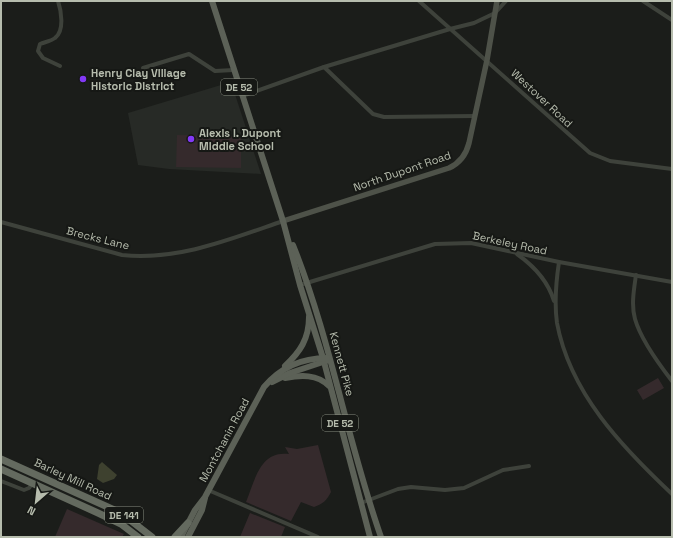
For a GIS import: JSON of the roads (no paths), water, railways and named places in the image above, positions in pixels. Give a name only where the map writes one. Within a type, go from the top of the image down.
[{"type":"highway","name":"Barley Mill Road","points":[[1,459],[92,499],[128,517],[152,537]]},
{"type":"highway","name":"Barley Mill Road","points":[[1,469],[121,524],[138,537]]},
{"type":"highway","points":[[33,483],[42,480],[77,496],[92,499]]},
{"type":"highway","points":[[175,537],[192,523]]},
{"type":"main road","name":"Kennett Pike","points":[[212,1],[273,188],[300,285],[324,360],[370,537]]},
{"type":"main road","name":"North Dupont Road","points":[[283,221],[455,165],[468,150],[488,60],[497,1]]},
{"type":"main road","name":"Kennett Pike","points":[[283,221],[308,282],[331,358],[368,501],[381,537]]},
{"type":"main road","points":[[276,377],[294,358],[304,344],[308,326],[309,310]]},
{"type":"main road","name":"Montchanin Road","points":[[188,537],[192,523],[208,490],[260,392],[276,377],[298,362],[331,358]]},
{"type":"main road","points":[[276,377],[305,376],[320,379],[330,387]]},
{"type":"main road","name":"Montchanin Road","points":[[181,537],[192,523]]},
{"type":"street","points":[[58,1],[61,19],[58,33],[55,38],[40,44],[38,51],[43,58],[60,66]]},
{"type":"street","name":"Westover Road","points":[[419,1],[488,60],[564,131],[590,153],[610,161],[672,168]]},
{"type":"street","points":[[242,96],[324,67],[474,23],[495,14],[506,1]]},
{"type":"street","points":[[643,1],[672,20]]},
{"type":"street","points":[[143,68],[189,54],[215,71],[234,70]]},
{"type":"street","points":[[324,67],[373,114],[384,117],[475,116]]},
{"type":"street","name":"Brecks Lane","points":[[1,222],[122,255],[140,257],[183,253],[203,248],[283,221]]},
{"type":"street","name":"Berkeley Road","points":[[300,285],[435,244],[471,243],[559,262],[672,282]]},
{"type":"street","points":[[514,252],[529,263],[546,283],[552,294],[562,342],[582,388],[620,442],[672,494]]},
{"type":"street","points":[[556,309],[555,296],[559,262]]},
{"type":"street","points":[[636,275],[633,295],[635,317],[646,341],[672,381]]},
{"type":"street","points":[[361,503],[411,487],[445,490],[464,488],[502,470],[529,466]]},
{"type":"street","points":[[1,481],[24,490],[29,488],[33,483]]},
{"type":"street","points":[[208,490],[318,537]]},
{"type":"street","points":[[191,537],[192,523]]},
{"type":"place","name":"Henry Clay Village Historic District","points":[[83,79]]},
{"type":"place","name":"Alexis I. Dupont Middle School","points":[[191,139]]}]
